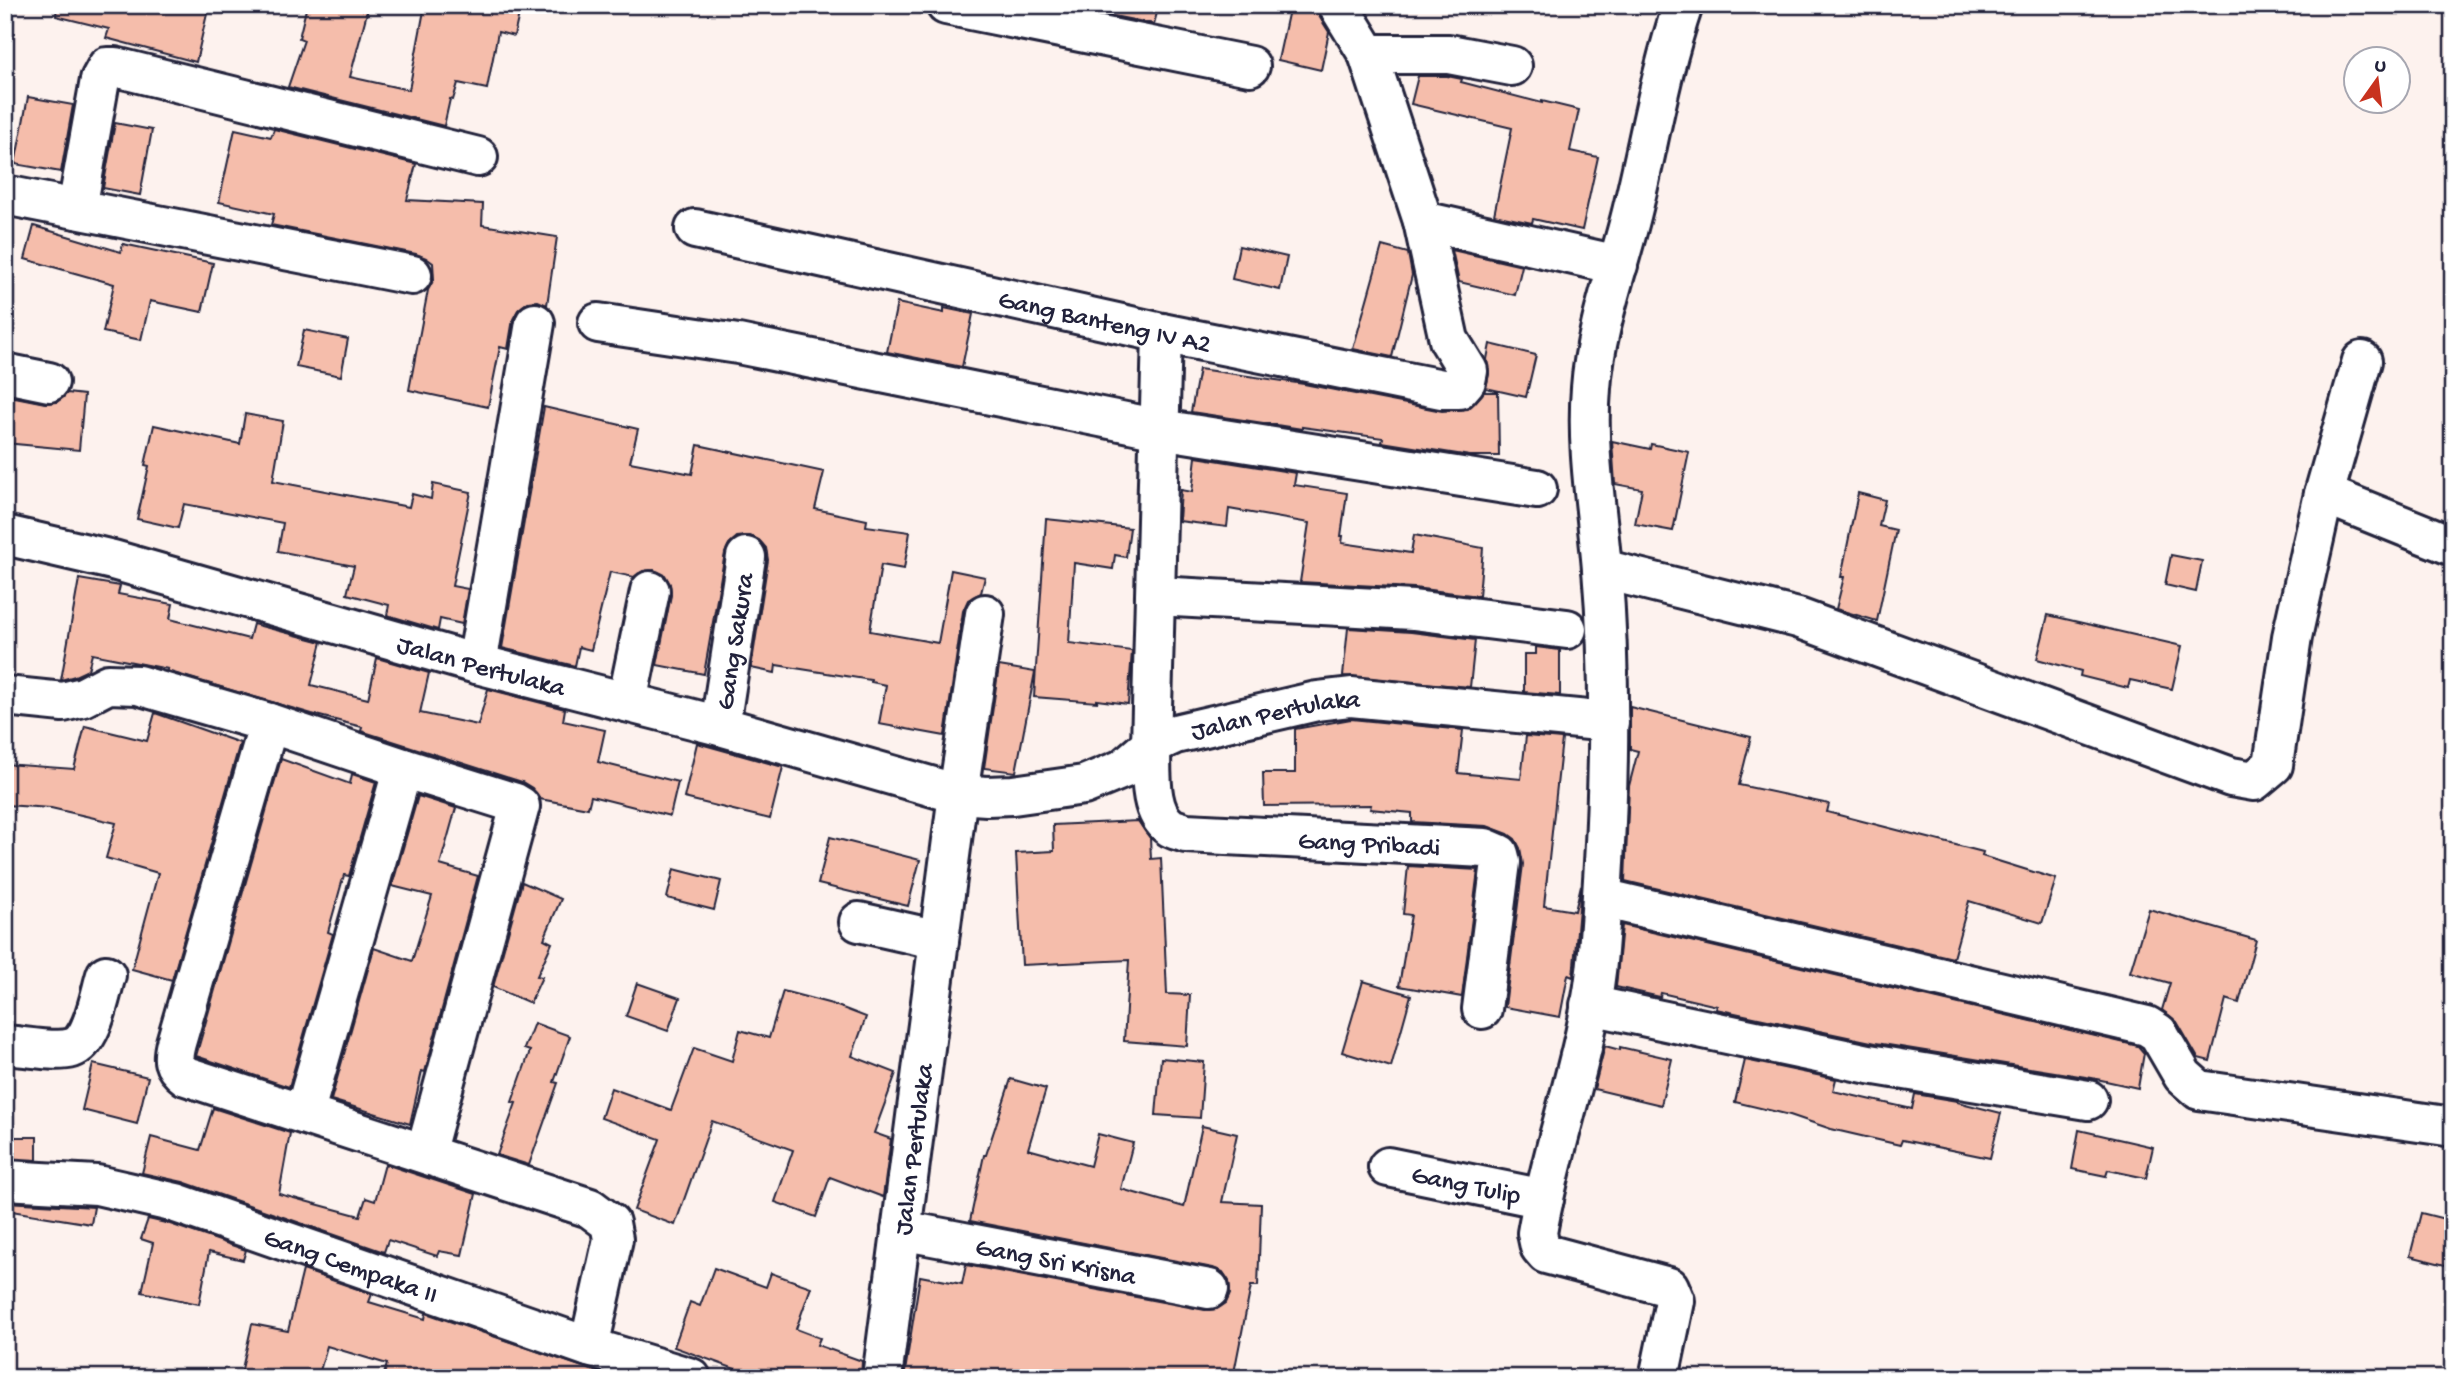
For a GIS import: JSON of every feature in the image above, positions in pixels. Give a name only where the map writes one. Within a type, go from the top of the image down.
[{"type":"street","points":[[946,5],[1250,66]]},
{"type":"street","name":"Gang Banteng IV A2","points":[[695,229],[1162,333],[1453,390],[1463,386],[1468,371],[1449,340],[1423,221],[1368,54],[1338,5]]},
{"type":"street","points":[[1659,1378],[1675,1301],[1672,1292],[1662,1284],[1546,1254],[1540,1247],[1537,1233],[1590,1006],[1598,956],[1602,898],[1609,722],[1602,569],[1590,456],[1591,387],[1597,346],[1651,136],[1667,52],[1683,5]]},
{"type":"street","points":[[1368,54],[1449,54],[1512,66]]},
{"type":"street","points":[[77,209],[100,80],[107,68],[115,67],[478,157]]},
{"type":"street","points":[[5,195],[412,275]]},
{"type":"street","points":[[1423,221],[1618,265]]},
{"type":"street","points":[[477,664],[535,323]]},
{"type":"street","points":[[598,323],[738,344],[1160,429],[1536,489]]},
{"type":"street","points":[[1151,745],[1162,333]]},
{"type":"street","points":[[1602,569],[1798,618],[2231,777],[2254,780],[2273,765],[2292,637],[2324,494],[2362,361]]},
{"type":"street","points":[[5,373],[48,382]]},
{"type":"street","points":[[2324,494],[2453,545]]},
{"type":"street","name":"Jalan Pertulaka","points":[[5,535],[113,560],[477,664],[720,726],[958,794],[1013,795],[1084,785],[1123,769],[1151,745],[1175,734],[1317,701],[1351,698],[1609,722]]},
{"type":"street","name":"Gang Sakura","points":[[720,726],[746,557]]},
{"type":"street","points":[[627,702],[650,591]]},
{"type":"street","points":[[1156,596],[1413,610],[1567,629]]},
{"type":"street","points":[[958,794],[985,614]]},
{"type":"street","points":[[5,696],[63,702],[83,697],[108,684],[138,685],[269,723],[515,803],[520,808],[425,1154]]},
{"type":"street","points":[[269,723],[172,1058],[176,1068],[186,1076],[590,1208],[610,1223],[613,1239],[589,1347]]},
{"type":"street","name":"Gang Pribadi","points":[[1151,745],[1154,803],[1160,817],[1170,827],[1186,833],[1485,848],[1499,854],[1501,862],[1482,1009]]},
{"type":"street","points":[[304,1114],[403,768]]},
{"type":"street","name":"Jalan Pertulaka","points":[[882,1378],[958,794]]},
{"type":"street","points":[[1602,898],[2147,1026],[2158,1033],[2183,1076],[2199,1090],[2453,1127]]},
{"type":"street","points":[[859,922],[939,940]]},
{"type":"street","points":[[5,1045],[58,1049],[78,1045],[87,1035],[106,975]]},
{"type":"street","points":[[1590,1006],[1869,1064],[2088,1100]]},
{"type":"street","name":"Gang Tulip","points":[[1388,1167],[1544,1199]]},
{"type":"street","name":"Gang Cempaka II","points":[[5,1180],[97,1185],[176,1203],[589,1347],[691,1378]]},
{"type":"street","name":"Gang Sri Krisna","points":[[901,1230],[1209,1289]]},
{"type":"building","points":[[57,5],[209,5],[196,62],[106,38],[109,29],[56,16]]},
{"type":"building","points":[[307,5],[369,5],[350,77],[409,90],[425,5],[521,5],[514,36],[498,32],[487,89],[458,83],[453,100],[450,99],[444,126],[288,87],[304,40],[299,38]]},
{"type":"building","points":[[1058,5],[1159,5],[1154,24]]},
{"type":"building","points":[[1290,5],[1316,5],[1329,32],[1321,70],[1278,60]]},
{"type":"building","points":[[1418,76],[1462,79],[1461,82],[1579,110],[1570,151],[1598,157],[1582,230],[1533,219],[1532,223],[1494,215],[1512,128],[1411,104]]},
{"type":"building","points":[[28,97],[73,105],[61,172],[15,164]]},
{"type":"building","points":[[115,123],[152,130],[140,195],[103,188]]},
{"type":"building","points":[[235,129],[271,137],[274,129],[416,164],[407,200],[483,204],[482,225],[557,237],[547,305],[538,301],[528,302],[518,310],[513,319],[508,349],[500,347],[488,407],[409,390],[428,290],[434,279],[433,263],[416,254],[271,225],[274,214],[219,202]]},
{"type":"building","points":[[34,226],[121,252],[123,244],[213,263],[202,312],[150,301],[141,340],[103,332],[114,284],[25,259]]},
{"type":"building","points":[[1239,246],[1287,257],[1280,290],[1232,279]]},
{"type":"building","points":[[1382,246],[1408,253],[1412,275],[1392,357],[1353,349]]},
{"type":"building","points":[[1452,250],[1522,266],[1515,295],[1459,282]]},
{"type":"building","points":[[897,303],[944,313],[944,308],[973,314],[962,367],[887,352]]},
{"type":"building","points":[[304,330],[348,339],[341,376],[296,367]]},
{"type":"building","points":[[1490,344],[1536,355],[1526,397],[1486,388]]},
{"type":"building","points":[[1199,369],[1304,384],[1442,411],[1468,409],[1484,392],[1498,392],[1499,456],[1470,456],[1382,442],[1383,438],[1191,412]]},
{"type":"building","points":[[67,393],[84,395],[79,450],[5,443],[5,395],[45,403],[57,402]]},
{"type":"building","points":[[544,407],[638,429],[630,462],[692,474],[698,445],[824,472],[815,509],[867,520],[866,526],[910,532],[904,569],[881,565],[870,631],[938,643],[951,570],[985,577],[981,593],[968,600],[963,611],[945,736],[879,724],[886,685],[871,680],[776,665],[775,673],[751,668],[768,560],[766,548],[759,540],[750,536],[737,537],[729,544],[725,553],[704,674],[657,665],[671,595],[670,584],[665,575],[654,570],[643,571],[634,577],[610,572],[591,650],[579,647],[575,666],[502,648]]},
{"type":"building","points":[[245,414],[283,421],[273,481],[409,507],[412,494],[431,499],[433,484],[471,492],[452,586],[468,589],[462,624],[440,619],[438,630],[387,615],[389,605],[347,594],[354,566],[278,551],[283,523],[184,504],[178,528],[137,519],[149,466],[145,465],[154,425],[240,444]]},
{"type":"building","points":[[1612,441],[1650,449],[1651,444],[1689,452],[1673,531],[1635,524],[1642,489],[1615,484]]},
{"type":"building","points":[[1196,457],[1296,473],[1294,485],[1347,493],[1342,543],[1411,553],[1414,535],[1483,548],[1479,596],[1414,588],[1300,582],[1309,523],[1229,509],[1227,527],[1179,521],[1181,490],[1192,492]]},
{"type":"building","points":[[1858,493],[1885,500],[1879,526],[1896,530],[1877,621],[1836,609]]},
{"type":"building","points":[[1046,519],[1130,528],[1126,557],[1115,555],[1113,569],[1074,563],[1069,643],[1132,651],[1128,704],[1034,697]]},
{"type":"building","points":[[2171,555],[2202,561],[2196,592],[2165,585]]},
{"type":"building","points":[[79,579],[120,586],[118,594],[173,604],[170,619],[249,639],[253,624],[322,642],[311,685],[368,699],[377,658],[429,673],[420,713],[478,725],[488,689],[565,709],[563,721],[605,730],[598,762],[678,782],[670,816],[591,796],[588,808],[540,799],[532,788],[522,782],[361,731],[362,727],[167,671],[168,669],[92,654],[88,670],[61,680]]},
{"type":"building","points":[[2048,615],[2182,646],[2172,689],[2130,680],[2128,688],[2080,676],[2081,671],[2037,659]]},
{"type":"building","points":[[1348,628],[1475,640],[1470,687],[1343,676]]},
{"type":"building","points":[[1536,647],[1560,650],[1560,695],[1524,692],[1524,654],[1536,654]]},
{"type":"building","points":[[999,666],[1035,672],[1016,772],[984,768]]},
{"type":"building","points":[[1630,707],[1751,737],[1739,785],[1829,804],[1827,812],[1983,852],[1982,856],[2056,879],[2042,923],[1969,901],[1953,958],[1625,881],[1629,786],[1638,751],[1630,749]]},
{"type":"building","points":[[155,713],[240,743],[172,980],[132,969],[158,873],[106,858],[116,823],[51,808],[5,805],[5,764],[74,769],[85,726],[147,741]]},
{"type":"building","points":[[1351,719],[1463,730],[1458,773],[1521,779],[1526,736],[1562,739],[1544,906],[1575,911],[1581,885],[1573,977],[1568,975],[1560,1017],[1505,1007],[1523,864],[1520,848],[1508,834],[1487,826],[1412,822],[1412,813],[1370,809],[1371,805],[1264,806],[1263,773],[1295,773],[1295,729]]},
{"type":"building","points":[[697,743],[783,767],[770,819],[684,798]]},
{"type":"building","points":[[281,759],[350,784],[352,774],[376,782],[349,876],[344,875],[328,932],[333,934],[289,1087],[196,1056]]},
{"type":"building","points":[[418,796],[456,808],[440,865],[478,876],[425,1072],[422,1071],[410,1124],[331,1100],[374,948],[412,961],[432,896],[392,886]]},
{"type":"building","points":[[1138,821],[1150,838],[1151,859],[1161,858],[1167,994],[1190,995],[1187,1046],[1124,1041],[1129,960],[1022,965],[1016,853],[1054,851],[1053,825]]},
{"type":"building","points":[[830,837],[920,860],[908,906],[818,884]]},
{"type":"building","points":[[1408,866],[1478,870],[1462,997],[1399,986],[1411,915],[1403,914]]},
{"type":"building","points":[[674,869],[721,881],[714,910],[667,898]]},
{"type":"building","points":[[522,882],[561,899],[544,939],[552,943],[537,976],[542,977],[530,1003],[493,987]]},
{"type":"building","points":[[2149,909],[2256,940],[2239,1003],[2226,999],[2210,1061],[2198,1058],[2177,1022],[2162,1010],[2170,983],[2130,972]]},
{"type":"building","points":[[1622,925],[2138,1046],[2144,1053],[2138,1088],[1876,1043],[1716,1009],[1717,1006],[1661,993],[1660,997],[1616,987]]},
{"type":"building","points":[[1363,981],[1411,995],[1391,1067],[1342,1052]]},
{"type":"building","points":[[637,983],[680,998],[668,1031],[626,1016]]},
{"type":"building","points":[[783,991],[832,1004],[866,1017],[852,1056],[896,1073],[874,1133],[891,1139],[883,1197],[830,1177],[816,1217],[775,1202],[793,1150],[712,1121],[675,1225],[634,1210],[660,1139],[601,1118],[611,1088],[671,1110],[694,1048],[732,1061],[740,1030],[769,1038]]},
{"type":"building","points":[[534,1023],[570,1036],[554,1082],[558,1083],[529,1165],[497,1155],[516,1103],[512,1102],[530,1051],[524,1049]]},
{"type":"building","points":[[1605,1046],[1672,1059],[1661,1105],[1594,1089]]},
{"type":"building","points":[[1161,1058],[1204,1062],[1200,1118],[1156,1115]]},
{"type":"building","points":[[1745,1060],[1836,1079],[1833,1091],[1912,1109],[1915,1094],[1957,1101],[2001,1113],[1990,1158],[1902,1140],[1900,1145],[1735,1102]]},
{"type":"building","points":[[93,1064],[148,1077],[137,1124],[82,1110]]},
{"type":"building","points":[[1011,1079],[1046,1089],[1028,1149],[1090,1166],[1098,1134],[1133,1143],[1121,1189],[1184,1207],[1202,1126],[1237,1134],[1222,1202],[1261,1204],[1258,1286],[1251,1286],[1233,1378],[904,1378],[920,1276],[962,1284],[966,1265],[1205,1310],[1217,1309],[1226,1303],[1230,1294],[1229,1281],[1223,1272],[1213,1268],[970,1221],[984,1155]]},
{"type":"building","points":[[213,1108],[290,1133],[279,1194],[360,1216],[366,1198],[375,1201],[385,1164],[476,1194],[462,1255],[439,1251],[437,1256],[388,1240],[384,1252],[183,1182],[142,1173],[151,1137],[200,1150]]},
{"type":"building","points":[[2079,1130],[2153,1147],[2146,1178],[2108,1170],[2106,1176],[2072,1169]]},
{"type":"building","points":[[5,1137],[37,1137],[37,1160],[5,1158]]},
{"type":"building","points":[[5,1202],[94,1207],[91,1224],[5,1210]]},
{"type":"building","points":[[2421,1213],[2453,1221],[2453,1250],[2449,1266],[2410,1256]]},
{"type":"building","points":[[148,1219],[246,1250],[243,1260],[209,1252],[199,1304],[142,1292],[153,1243],[141,1239]]},
{"type":"building","points":[[714,1268],[766,1287],[771,1273],[811,1287],[796,1329],[820,1338],[817,1345],[862,1361],[861,1378],[760,1378],[674,1347],[690,1302],[700,1306]]},
{"type":"building","points":[[303,1270],[372,1294],[369,1302],[425,1319],[426,1313],[615,1378],[383,1378],[387,1364],[327,1346],[318,1378],[240,1378],[252,1324],[288,1331]]}]
